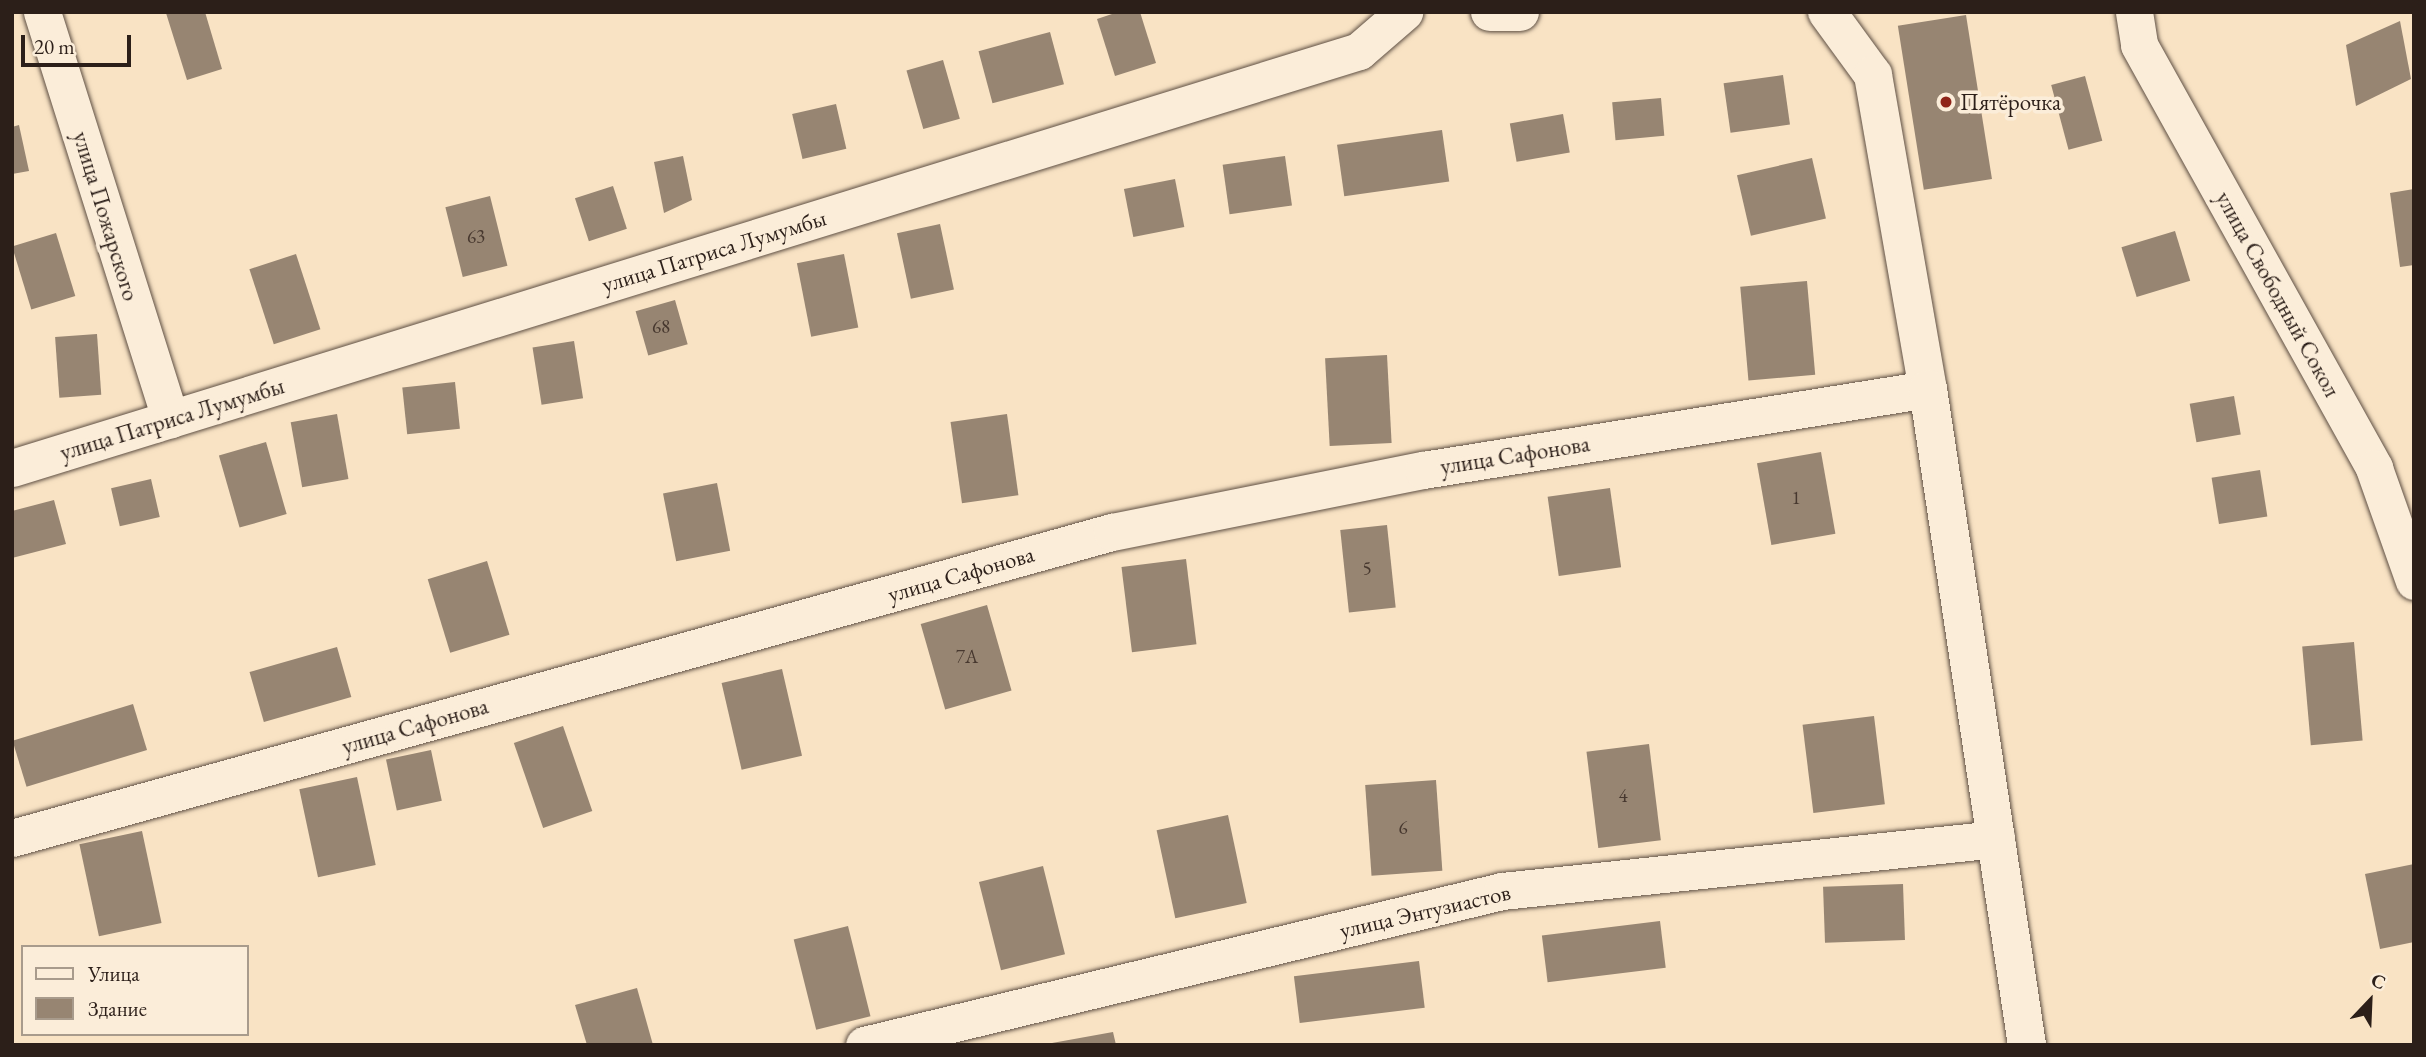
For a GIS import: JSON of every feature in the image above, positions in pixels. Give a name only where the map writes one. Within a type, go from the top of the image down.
[{"type":"street","name":"улица Пожарского","points":[[42,12],[170,419]]},
{"type":"street","name":"улица Патриса Лумумбы","points":[[12,468],[1359,51],[1404,12]]},
{"type":"street","points":[[1490,12],[1520,12]]},
{"type":"street","points":[[1827,12],[1873,75],[1928,388],[2027,1045]]},
{"type":"street","name":"улица Свободный Сокол","points":[[2134,12],[2139,45],[2374,468],[2414,581]]},
{"type":"street","name":"улица Сафонова","points":[[12,838],[1112,532],[1423,470],[1928,388]]},
{"type":"street","name":"улица Энтузиастов","points":[[864,1045],[1503,891],[1996,839]]},
{"type":"building","points":[[205,12],[222,69],[187,80],[166,13]]},
{"type":"building","points":[[1118,12],[1140,12],[1156,63],[1115,76],[1097,19]]},
{"type":"building","name":"Пятёрочка","points":[[1966,15],[1992,179],[1924,190],[1898,26]]},
{"type":"building","points":[[2400,21],[2411,79],[2356,106],[2346,45]]},
{"type":"building","points":[[1050,32],[1064,84],[992,103],[979,51]]},
{"type":"building","points":[[943,60],[960,119],[923,129],[906,70]]},
{"type":"building","points":[[1783,75],[1790,125],[1731,133],[1724,83]]},
{"type":"building","points":[[2085,76],[2102,141],[2069,150],[2051,85]]},
{"type":"building","points":[[1661,98],[1664,136],[1615,140],[1612,102]]},
{"type":"building","points":[[836,104],[846,149],[803,159],[792,114]]},
{"type":"building","points":[[1563,114],[1570,152],[1517,162],[1510,123]]},
{"type":"building","points":[[19,125],[29,171],[12,174],[12,127]]},
{"type":"building","points":[[1442,130],[1449,181],[1344,196],[1337,145]]},
{"type":"building","points":[[683,156],[692,200],[664,213],[654,162]]},
{"type":"building","points":[[1285,156],[1292,206],[1230,214],[1223,165]]},
{"type":"building","points":[[1812,158],[1826,218],[1751,236],[1737,175]]},
{"type":"building","points":[[1175,179],[1184,227],[1133,237],[1124,189]]},
{"type":"building","points":[[613,186],[627,229],[589,241],[575,198]]},
{"type":"building","points":[[2414,189],[2414,265],[2400,267],[2390,193]]},
{"type":"building","points":[[490,196],[507,266],[463,277],[445,207]]},
{"type":"building","points":[[940,224],[954,290],[911,299],[897,233]]},
{"type":"building","points":[[2175,231],[2190,281],[2137,297],[2121,247]]},
{"type":"building","points":[[56,233],[75,296],[31,310],[12,246]]},
{"type":"building","points":[[296,254],[320,329],[274,344],[249,269]]},
{"type":"building","points":[[844,254],[858,328],[811,337],[797,263]]},
{"type":"building","points":[[1807,281],[1815,375],[1748,380],[1740,287]]},
{"type":"building","points":[[675,300],[688,344],[648,356],[636,311]]},
{"type":"building","points":[[97,334],[101,395],[59,398],[55,337]]},
{"type":"building","points":[[574,341],[583,398],[542,405],[533,348]]},
{"type":"building","points":[[1387,355],[1392,443],[1330,446],[1325,358]]},
{"type":"building","points":[[455,382],[460,429],[407,434],[402,388]]},
{"type":"building","points":[[2234,396],[2241,434],[2196,442],[2190,404]]},
{"type":"building","points":[[337,414],[348,479],[302,487],[291,422]]},
{"type":"building","points":[[1007,414],[1018,495],[962,503],[951,422]]},
{"type":"building","points":[[266,442],[287,514],[240,528],[219,456]]},
{"type":"building","points":[[1821,452],[1835,534],[1771,545],[1757,463]]},
{"type":"building","points":[[2260,470],[2267,516],[2219,524],[2212,478]]},
{"type":"building","points":[[151,479],[160,517],[120,526],[111,488]]},
{"type":"building","points":[[717,483],[730,551],[676,561],[663,493]]},
{"type":"building","points":[[1610,488],[1621,567],[1559,576],[1548,497]]},
{"type":"building","points":[[54,500],[66,544],[12,558],[12,511]]},
{"type":"building","points":[[1387,525],[1396,608],[1349,612],[1340,530]]},
{"type":"building","points":[[1186,559],[1196,644],[1132,652],[1121,567]]},
{"type":"building","points":[[487,561],[510,635],[450,653],[428,579]]},
{"type":"building","points":[[987,605],[1012,691],[945,710],[921,624]]},
{"type":"building","points":[[2354,642],[2363,741],[2311,745],[2302,647]]},
{"type":"building","points":[[337,647],[351,697],[264,722],[250,672]]},
{"type":"building","points":[[782,669],[802,756],[742,770],[722,683]]},
{"type":"building","points":[[133,704],[147,750],[27,787],[13,741]]},
{"type":"building","points":[[1874,716],[1885,804],[1813,813],[1803,725]]},
{"type":"building","points":[[563,726],[592,811],[543,828],[514,743]]},
{"type":"building","points":[[1649,744],[1661,840],[1598,848],[1586,752]]},
{"type":"building","points":[[431,750],[442,801],[397,810],[386,760]]},
{"type":"building","points":[[357,777],[376,865],[318,877],[299,789]]},
{"type":"building","points":[[1436,780],[1442,871],[1372,876],[1365,785]]},
{"type":"building","points":[[1228,815],[1247,903],[1175,918],[1157,830]]},
{"type":"building","points":[[142,831],[162,923],[99,936],[79,844]]},
{"type":"building","points":[[2414,864],[2414,942],[2380,949],[2365,874]]},
{"type":"building","points":[[1043,866],[1065,954],[1001,970],[979,882]]},
{"type":"building","points":[[1903,884],[1905,940],[1825,943],[1823,887]]},
{"type":"building","points":[[1660,921],[1666,968],[1548,982],[1542,936]]},
{"type":"building","points":[[848,926],[870,1016],[816,1030],[794,940]]},
{"type":"building","points":[[1419,961],[1425,1008],[1300,1023],[1294,976]]},
{"type":"building","points":[[637,988],[653,1045],[587,1045],[575,1005]]},
{"type":"building","points":[[1113,1032],[1116,1045],[1052,1045],[1052,1043]]},
{"type":"place","name":"Пятёрочка","points":[[1946,102]]}]
